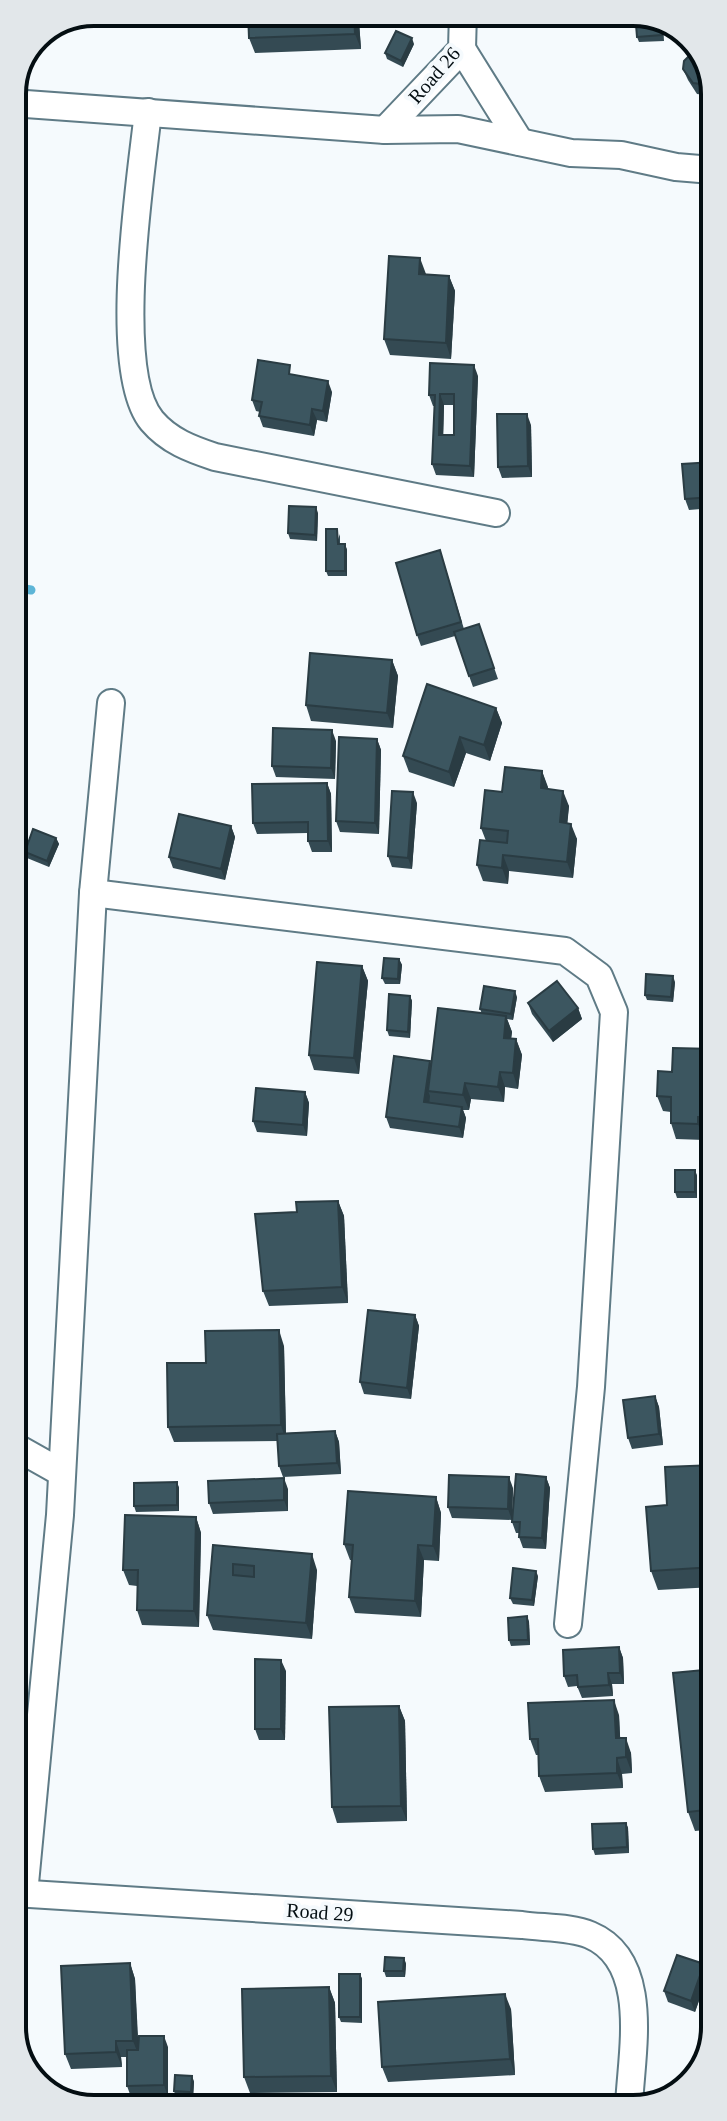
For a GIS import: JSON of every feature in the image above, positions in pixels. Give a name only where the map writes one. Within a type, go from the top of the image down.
[{"type":"street","name":"Road 26","points":[[385,130],[462,49],[463,26]]},
{"type":"street","points":[[462,49],[520,142]]},
{"type":"street","points":[[26,104],[385,130],[458,129],[571,153],[621,155],[701,169]]},
{"type":"street","points":[[148,112],[131,275],[131,340],[135,374],[150,419],[187,448],[215,457],[496,513]]},
{"type":"street","points":[[26,1825],[62,1473],[93,893],[111,703]]},
{"type":"street","points":[[93,893],[565,951],[599,976],[614,1012],[591,1387],[568,1624]]},
{"type":"street","points":[[26,1453],[62,1473]]},
{"type":"street","name":"Road 29","points":[[26,1893],[522,1925],[590,1935],[619,1956],[633,1996],[629,2095]]},
{"type":"building","points":[[249,26],[355,26],[355,34],[249,38]]},
{"type":"building","points":[[636,26],[662,32],[662,35],[637,37]]},
{"type":"building","points":[[396,31],[412,38],[401,61],[385,53]]},
{"type":"building","points":[[690,56],[700,84],[693,83],[683,69],[684,61]]},
{"type":"building","points":[[389,256],[420,258],[419,274],[449,276],[446,343],[384,339]]},
{"type":"building","points":[[258,360],[290,365],[289,374],[328,381],[323,411],[312,409],[310,425],[259,416],[262,402],[252,400]]},
{"type":"building","points":[[430,363],[474,365],[470,466],[432,464],[435,395],[429,395]],"holes":[[[440,394],[454,394],[454,435],[439,435]]]},
{"type":"building","points":[[497,414],[527,414],[528,466],[498,467]]},
{"type":"building","points":[[701,463],[701,498],[685,499],[682,464]]},
{"type":"building","points":[[289,506],[316,507],[315,535],[288,533]]},
{"type":"building","points":[[326,529],[337,529],[338,544],[345,544],[345,571],[326,571]]},
{"type":"building","points":[[440,550],[461,622],[417,635],[396,563]]},
{"type":"building","points":[[479,624],[494,668],[469,676],[454,632]]},
{"type":"building","points":[[310,653],[392,660],[387,713],[306,705]]},
{"type":"building","points":[[427,684],[496,708],[484,745],[460,737],[449,772],[403,756]]},
{"type":"building","points":[[273,728],[332,730],[331,768],[272,766]]},
{"type":"building","points":[[339,737],[377,739],[375,823],[336,821]]},
{"type":"building","points":[[505,767],[542,771],[541,788],[563,791],[560,822],[571,824],[567,862],[503,855],[502,868],[477,865],[480,840],[507,843],[508,831],[481,828],[485,790],[502,792]]},
{"type":"building","points":[[327,783],[328,841],[308,841],[308,822],[253,823],[252,784]]},
{"type":"building","points":[[392,791],[413,792],[408,858],[388,856]]},
{"type":"building","points":[[179,814],[231,826],[221,869],[169,857]]},
{"type":"building","points":[[33,829],[56,838],[47,861],[26,852]]},
{"type":"building","points":[[384,958],[399,959],[398,979],[382,978]]},
{"type":"building","points":[[317,962],[362,966],[354,1058],[309,1055]]},
{"type":"building","points":[[646,974],[673,976],[671,997],[645,995]]},
{"type":"building","points":[[557,981],[578,1008],[549,1031],[528,1003]]},
{"type":"building","points":[[484,986],[515,991],[511,1014],[480,1009]]},
{"type":"building","points":[[389,994],[410,996],[408,1032],[387,1030]]},
{"type":"building","points":[[438,1008],[506,1016],[504,1038],[516,1039],[513,1073],[500,1072],[498,1087],[465,1083],[463,1095],[428,1091]]},
{"type":"building","points":[[673,1048],[701,1049],[701,1117],[698,1117],[698,1124],[671,1123],[671,1097],[657,1096],[658,1071],[672,1072]]},
{"type":"building","points":[[394,1056],[430,1061],[424,1102],[462,1107],[459,1127],[386,1117]]},
{"type":"building","points":[[256,1088],[305,1092],[303,1125],[253,1121]]},
{"type":"building","points":[[675,1170],[695,1170],[695,1192],[675,1192]]},
{"type":"building","points":[[338,1201],[342,1287],[263,1291],[255,1214],[297,1212],[296,1202]]},
{"type":"building","points":[[368,1310],[415,1315],[407,1388],[360,1382]]},
{"type":"building","points":[[279,1330],[281,1425],[168,1427],[167,1363],[206,1363],[205,1331]]},
{"type":"building","points":[[655,1396],[659,1434],[628,1438],[623,1400]]},
{"type":"building","points":[[335,1431],[337,1463],[279,1466],[277,1434]]},
{"type":"building","points":[[701,1466],[701,1568],[651,1571],[646,1507],[667,1505],[665,1467]]},
{"type":"building","points":[[516,1474],[546,1477],[542,1538],[519,1537],[520,1522],[512,1522]]},
{"type":"building","points":[[449,1475],[509,1477],[508,1509],[448,1507]]},
{"type":"building","points":[[284,1478],[284,1500],[209,1503],[208,1481]]},
{"type":"building","points":[[177,1482],[177,1505],[134,1506],[134,1483]]},
{"type":"building","points":[[348,1491],[436,1497],[433,1546],[418,1545],[415,1601],[349,1597],[353,1545],[344,1544]]},
{"type":"building","points":[[125,1515],[196,1517],[194,1611],[137,1610],[138,1570],[123,1570]]},
{"type":"building","points":[[213,1545],[312,1554],[306,1623],[207,1615]],"holes":[[[233,1564],[254,1566],[254,1577],[233,1575]]]},
{"type":"building","points":[[513,1568],[536,1571],[532,1600],[510,1598]]},
{"type":"building","points":[[527,1616],[528,1640],[509,1640],[508,1618]]},
{"type":"building","points":[[619,1647],[620,1673],[608,1673],[609,1685],[578,1687],[577,1675],[564,1676],[563,1650]]},
{"type":"building","points":[[255,1659],[281,1660],[281,1729],[255,1729]]},
{"type":"building","points":[[701,1670],[701,1811],[688,1812],[673,1673]]},
{"type":"building","points":[[614,1700],[616,1738],[626,1738],[626,1757],[617,1758],[617,1773],[539,1776],[538,1739],[530,1739],[528,1703]]},
{"type":"building","points":[[399,1706],[401,1806],[332,1807],[329,1707]]},
{"type":"building","points":[[626,1823],[627,1847],[593,1849],[592,1824]]},
{"type":"building","points":[[677,1955],[701,1963],[701,1973],[691,2001],[664,1991]]},
{"type":"building","points":[[385,1957],[404,1958],[403,1971],[384,1971]]},
{"type":"building","points":[[130,1963],[133,2041],[116,2041],[116,2052],[65,2054],[61,1966]]},
{"type":"building","points":[[339,1974],[360,1974],[360,2017],[339,2017]]},
{"type":"building","points":[[329,1987],[331,2076],[244,2077],[242,1989]]},
{"type":"building","points":[[505,1994],[510,2059],[382,2067],[378,2002]]},
{"type":"building","points":[[139,2036],[164,2036],[164,2085],[127,2086],[127,2050],[138,2050]]},
{"type":"building","points":[[175,2075],[192,2076],[191,2092],[174,2091]]},
{"type":"waterway","points":[[26,589],[31,590]]}]
